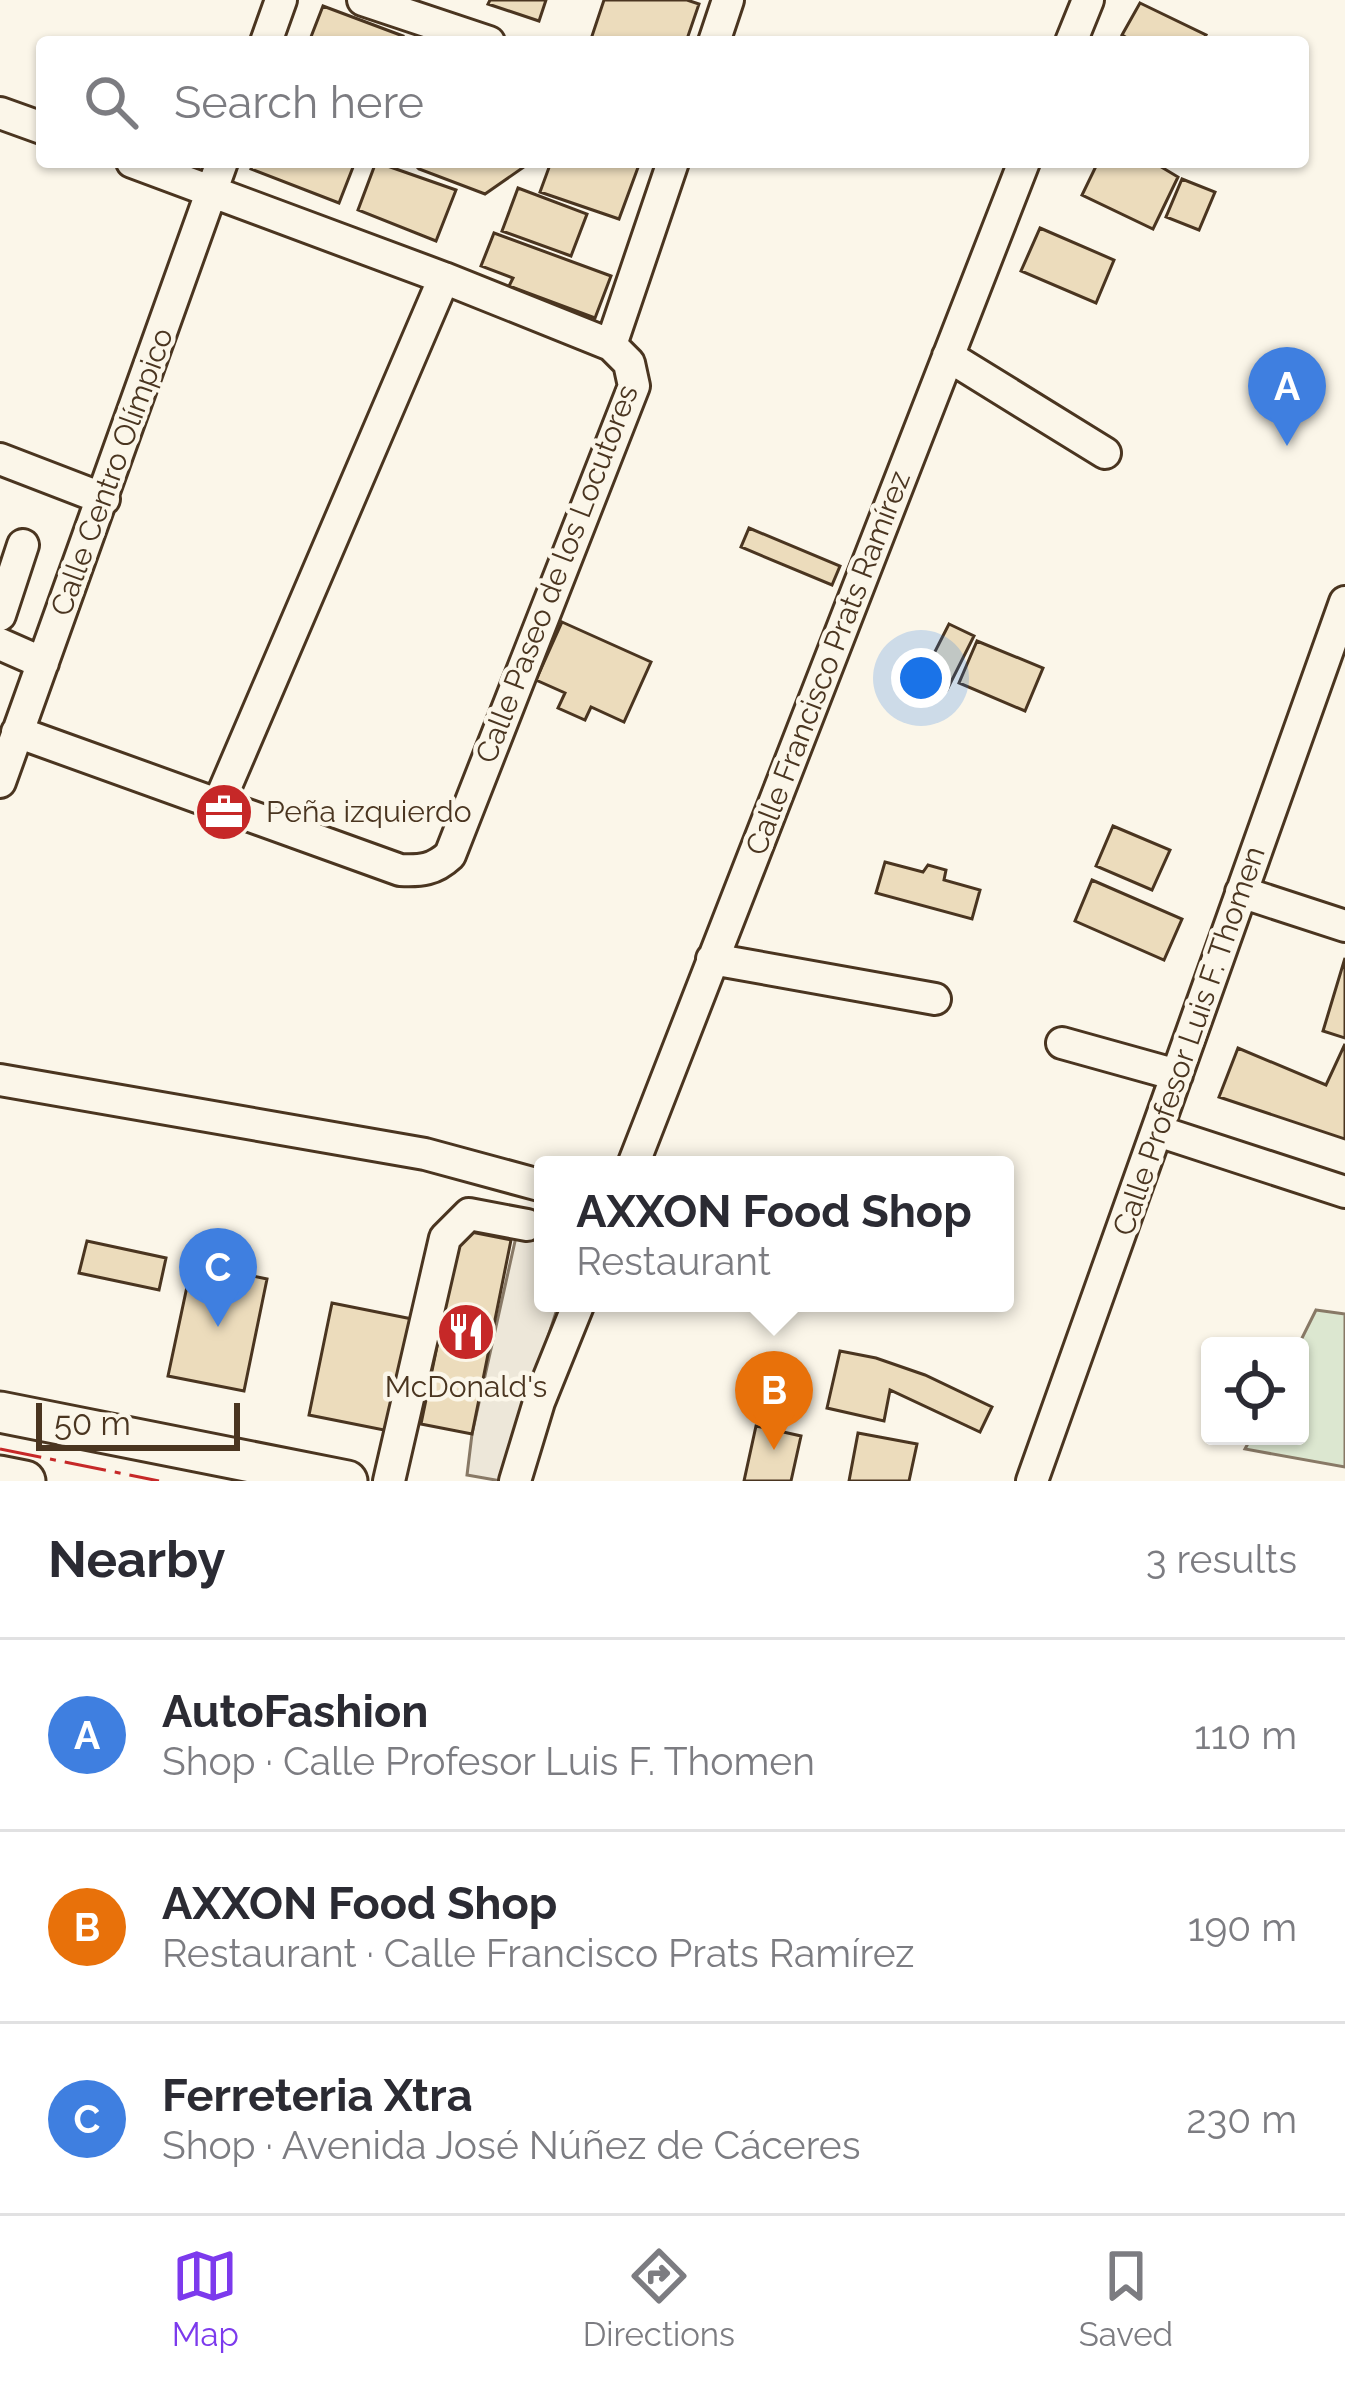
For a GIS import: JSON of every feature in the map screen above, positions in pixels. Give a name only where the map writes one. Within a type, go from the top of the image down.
[{"type":"main road","points":[[0,1412],[347,1481]]},
{"type":"main road","points":[[0,1476],[25,1481]]},
{"type":"street","points":[[268,36],[281,0]]},
{"type":"street","points":[[363,0],[471,36]]},
{"type":"street","points":[[716,36],[728,0]]},
{"type":"street","points":[[1073,36],[1088,0]]},
{"type":"street","points":[[0,113],[36,126]]},
{"type":"street","points":[[148,168],[610,345]]},
{"type":"street","name":"Calle Centro Olímpico","points":[[0,782],[220,168]]},
{"type":"street","name":"Calle Paseo de los Locutores","points":[[217,808],[400,870],[422,871],[450,855],[634,386],[629,363],[610,345],[671,168]]},
{"type":"street","name":"Calle Francisco Prats Ramírez","points":[[636,1156],[1022,168]]},
{"type":"street","points":[[17,732],[217,808],[444,278]]},
{"type":"street","points":[[948,356],[1105,454]]},
{"type":"street","points":[[0,459],[104,499]]},
{"type":"street","points":[[0,615],[23,545]]},
{"type":"street","name":"Calle Profesor Luis F. Thomen","points":[[1032,1481],[1345,602]]},
{"type":"street","points":[[0,644],[43,663]]},
{"type":"street","points":[[1241,892],[1345,926]]},
{"type":"street","points":[[712,959],[935,999]]},
{"type":"street","points":[[1062,1043],[1177,1075]]},
{"type":"street","points":[[0,1079],[425,1154],[534,1184]]},
{"type":"street","points":[[1158,1131],[1345,1192]]},
{"type":"street","points":[[389,1481],[445,1238],[469,1214],[527,1225]]},
{"type":"street","points":[[515,1481],[574,1312]]},
{"type":"green space","points":[[1316,1310],[1345,1314],[1345,1467],[1245,1449],[1247,1445],[1309,1445],[1309,1337],[1302,1337]]},
{"type":"shaded area","points":[[522,1210],[534,1214],[534,1312],[556,1312],[501,1481],[467,1475]]},
{"type":"building","points":[[490,0],[546,0],[539,21],[488,4]]},
{"type":"building","points":[[604,0],[699,4],[688,36],[592,36]]},
{"type":"building","points":[[1140,3],[1206,35],[1124,36]]},
{"type":"building","points":[[323,6],[403,36],[311,36]]},
{"type":"building","points":[[251,168],[353,168],[339,203]]},
{"type":"building","points":[[374,168],[393,168],[456,190],[436,241],[358,210]]},
{"type":"building","points":[[418,168],[522,168],[485,194]]},
{"type":"building","points":[[549,168],[638,168],[619,219],[540,192]]},
{"type":"building","points":[[1095,168],[1163,168],[1178,177],[1153,229],[1082,195]]},
{"type":"building","points":[[1182,179],[1215,192],[1199,230],[1166,217]]},
{"type":"building","points":[[518,188],[587,214],[571,256],[502,231]]},
{"type":"building","points":[[1040,228],[1114,260],[1096,303],[1021,271]]},
{"type":"building","points":[[494,233],[611,276],[595,318],[509,286],[513,278],[481,266]]},
{"type":"building","points":[[749,528],[840,566],[832,585],[741,547]]},
{"type":"building","points":[[562,622],[651,662],[624,722],[591,707],[585,720],[558,708],[565,693],[536,680]]},
{"type":"building","points":[[949,624],[974,636],[947,690],[922,677]]},
{"type":"building","points":[[977,641],[1043,668],[1025,711],[959,683]]},
{"type":"building","points":[[1113,826],[1170,850],[1152,890],[1096,866]]},
{"type":"building","points":[[885,862],[923,872],[928,865],[946,870],[944,880],[980,890],[972,919],[876,893]]},
{"type":"building","points":[[1092,880],[1182,919],[1164,960],[1075,921]]},
{"type":"building","points":[[1345,958],[1345,1038],[1323,1031]]},
{"type":"building","points":[[1345,1044],[1345,1139],[1219,1097],[1238,1048],[1326,1085]]},
{"type":"building","name":"McDonald's","points":[[461,1230],[511,1240],[472,1434],[421,1424]]},
{"type":"building","points":[[87,1241],[166,1258],[159,1290],[79,1273]]},
{"type":"building","points":[[192,1263],[267,1279],[244,1391],[168,1376]]},
{"type":"building","points":[[332,1303],[412,1319],[389,1431],[309,1415]]},
{"type":"building","points":[[840,1351],[925,1375],[992,1407],[980,1432],[890,1390],[884,1421],[827,1408]]},
{"type":"building","points":[[756,1426],[801,1436],[791,1481],[744,1481]]},
{"type":"building","points":[[858,1433],[917,1444],[909,1481],[849,1481]]},
{"type":"power","points":[[0,1449],[159,1481]]},
{"type":"place","name":"AutoFashion","points":[[1287,446]]},
{"type":"place","name":"Peña izquierdo","points":[[224,812]]},
{"type":"place","name":"Ferreteria Xtra","points":[[218,1327]]},
{"type":"place","name":"McDonald's","points":[[466,1332]]},
{"type":"place","name":"AXXON Food Shop","points":[[774,1450]]}]
